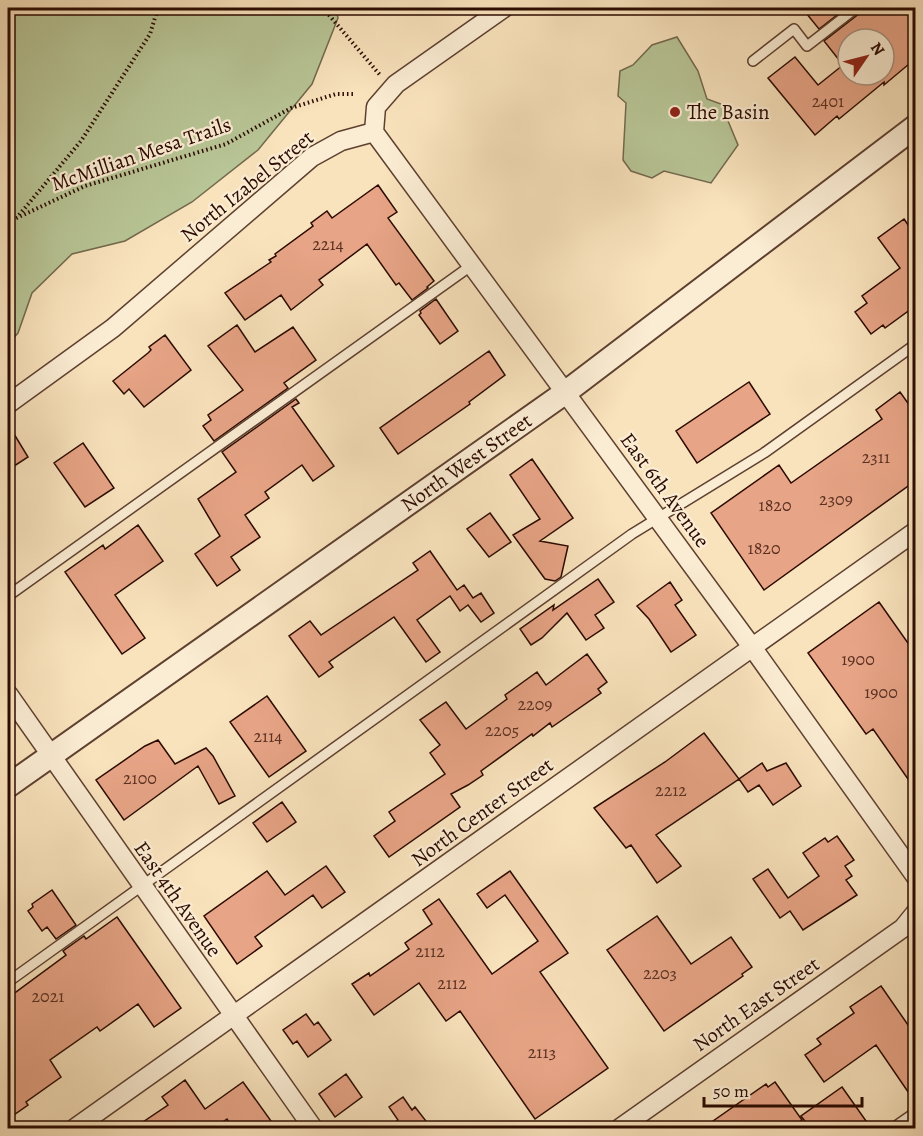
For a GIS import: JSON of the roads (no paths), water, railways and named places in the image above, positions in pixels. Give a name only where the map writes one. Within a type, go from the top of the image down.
[{"type":"street","points":[[374,132],[376,107],[396,84],[504,8]]},
{"type":"street","name":"North West Street","points":[[8,786],[566,392],[915,126]]},
{"type":"street","name":"East 6th Avenue","points":[[374,132],[752,647],[915,878]]},
{"type":"street","name":"North Izabel Street","points":[[8,404],[113,328],[312,157],[341,141],[374,132]]},
{"type":"street","name":"North Center Street","points":[[75,1128],[915,531]]},
{"type":"street","name":"East 4th Avenue","points":[[8,694],[313,1128]]},
{"type":"street","name":"North East Street","points":[[620,1128],[903,928],[915,912]]},
{"type":"lane","points":[[753,61],[794,29],[807,46],[856,8]]},
{"type":"lane","points":[[8,596],[472,265]]},
{"type":"lane","points":[[8,982],[632,534],[764,453],[915,344]]},
{"type":"lane","points":[[893,1128],[915,1112]]},
{"type":"place","name":"The Basin","points":[[675,112]]}]
